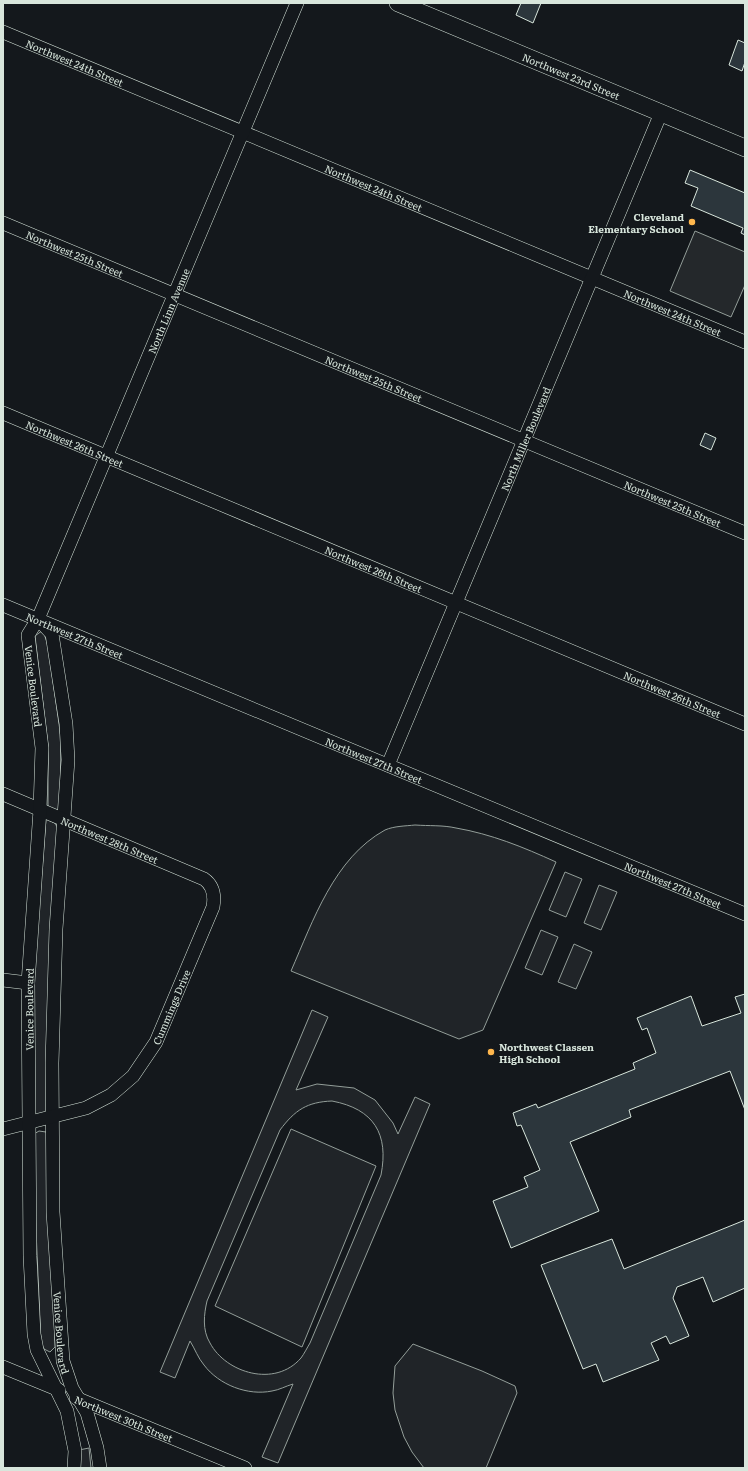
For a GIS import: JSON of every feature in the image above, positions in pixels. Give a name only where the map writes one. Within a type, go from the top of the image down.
[{"type":"main road","name":"Northwest 23rd Street","points":[[404,4],[745,148]]},
{"type":"street","name":"North Linn Avenue","points":[[38,619],[297,3]]},
{"type":"street","name":"Northwest 24th Street","points":[[3,32],[745,342]]},
{"type":"street","name":"North Miller Boulevard","points":[[388,765],[661,113]]},
{"type":"street","name":"Northwest 25th Street","points":[[3,223],[745,532]]},
{"type":"street","name":"Northwest 26th Street","points":[[3,414],[745,724]]},
{"type":"street","name":"Northwest 27th Street","points":[[3,605],[745,914]]},
{"type":"street","name":"Venice Boulevard","points":[[74,1468],[75,1451],[67,1412],[37,1350],[34,1334],[30,1256],[27,1124],[28,983],[40,810],[42,748],[28,635],[38,619],[52,634],[66,724],[68,760],[65,821],[56,929],[52,1063],[53,1212],[63,1360],[72,1388],[87,1413],[97,1448],[100,1468]]},
{"type":"street","name":"Northwest 28th Street","points":[[3,794],[204,879],[213,889]]},
{"type":"street","name":"Cummings Drive","points":[[3,1129],[86,1108],[111,1095],[133,1076],[150,1053],[167,1018],[213,907],[213,889]]},
{"type":"street","points":[[3,980],[28,983]]},
{"type":"street","name":"Northwest 30th Street","points":[[3,1367],[245,1468]]},
{"type":"shaded area","points":[[695,231],[745,252],[745,285],[731,317],[670,291]]},
{"type":"shaded area","points":[[43,630],[48,646],[61,738],[60,814],[48,809],[48,746],[35,636]]},
{"type":"shaded area","points":[[46,819],[55,823],[59,831],[47,1114],[34,1117],[33,985]]},
{"type":"shaded area","points":[[415,825],[451,827],[494,837],[556,862],[483,1030],[459,1039],[291,971],[327,892],[352,857],[367,842],[385,830]]},
{"type":"shaded area","points":[[565,872],[582,879],[566,917],[549,910]]},
{"type":"shaded area","points":[[599,885],[617,892],[601,930],[584,923]]},
{"type":"shaded area","points":[[541,930],[558,937],[542,975],[525,968]]},
{"type":"shaded area","points":[[574,944],[592,952],[576,989],[558,982]]},
{"type":"shaded area","points":[[312,1010],[328,1017],[296,1090],[317,1084],[354,1088],[375,1100],[393,1123],[398,1134],[415,1097],[430,1104],[278,1463],[262,1457],[293,1384],[263,1392],[253,1392],[235,1387],[226,1383],[210,1372],[200,1359],[190,1341],[175,1378],[160,1372]],"holes":[[[332,1101],[358,1110],[368,1117],[375,1126],[383,1147],[381,1175],[310,1343],[301,1358],[290,1367],[278,1373],[252,1373],[239,1369],[227,1362],[217,1353],[207,1338],[204,1322],[207,1301],[280,1130],[296,1112],[309,1105]]]},
{"type":"shaded area","points":[[291,1129],[376,1166],[302,1347],[215,1306]]},
{"type":"shaded area","points":[[39,1131],[46,1132],[51,1137],[55,1347],[50,1352],[44,1349],[41,1343],[32,1140],[34,1134]]},
{"type":"shaded area","points":[[413,1344],[482,1371],[515,1386],[517,1393],[486,1468],[424,1468],[412,1452],[404,1437],[395,1410],[393,1393],[395,1366]]},
{"type":"shaded area","points":[[89,1448],[91,1468],[77,1468],[79,1450]]},
{"type":"building","points":[[521,3],[541,3],[533,23],[516,15]]},
{"type":"building","points":[[738,40],[745,43],[745,62],[742,71],[729,65]]},
{"type":"building","points":[[690,170],[745,193],[745,235],[741,233],[743,228],[691,206],[698,188],[685,183]]},
{"type":"building","points":[[705,433],[716,438],[711,450],[700,445]]},
{"type":"building","points":[[745,994],[745,1110],[730,1071],[629,1110],[631,1117],[570,1142],[599,1211],[511,1248],[493,1201],[528,1187],[524,1177],[540,1170],[521,1125],[517,1126],[513,1113],[536,1104],[538,1108],[635,1069],[633,1063],[656,1053],[647,1028],[642,1030],[637,1018],[691,996],[702,1026],[741,1013],[735,997]]},
{"type":"building","points":[[745,1220],[745,1288],[713,1302],[703,1277],[677,1287],[673,1298],[689,1336],[670,1344],[666,1336],[651,1343],[659,1360],[603,1382],[596,1364],[583,1369],[541,1265],[612,1239],[624,1269]]},
{"type":"place","name":"Cleveland Elementary School","points":[[692,222]]},
{"type":"place","name":"Northwest Classen High School","points":[[491,1052]]}]
